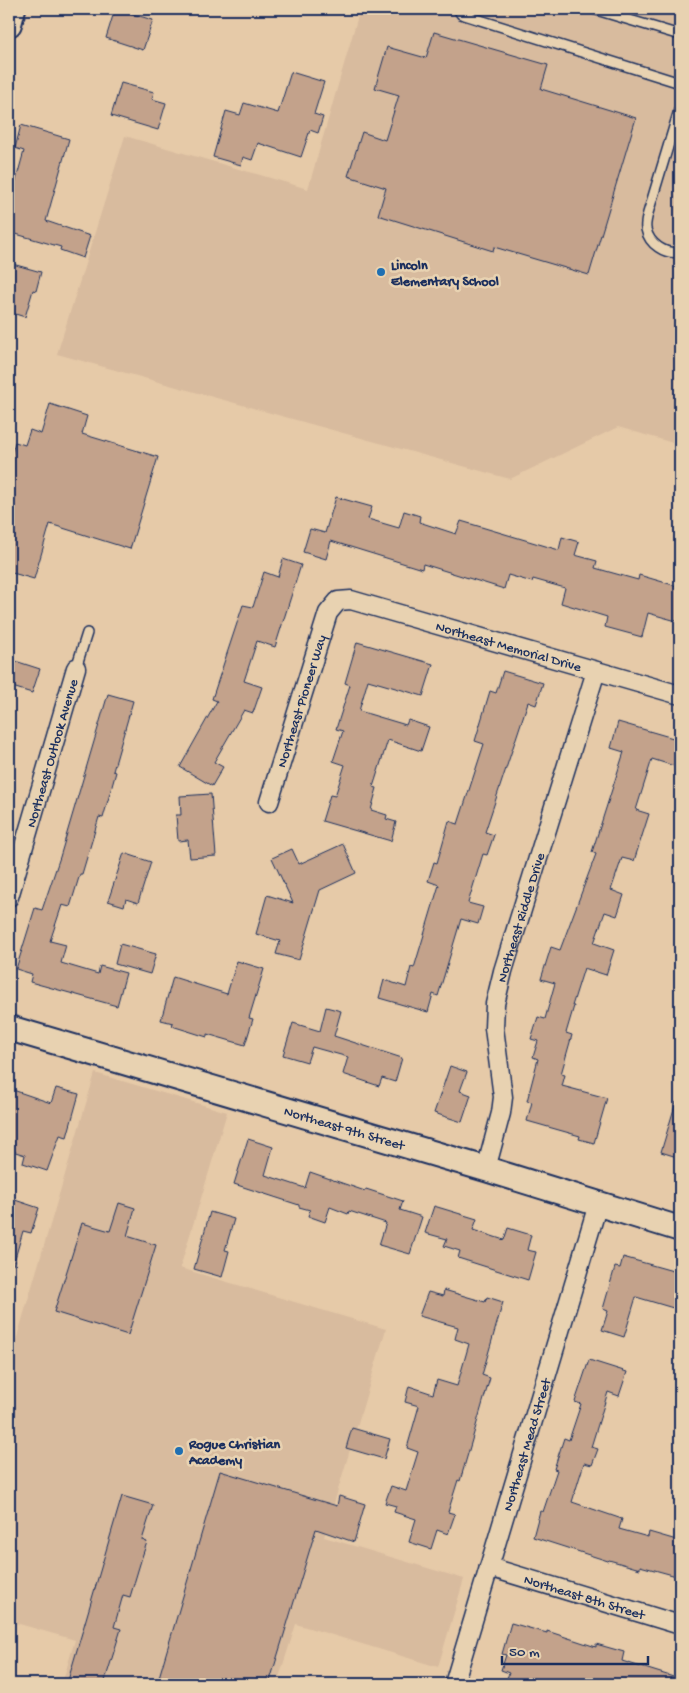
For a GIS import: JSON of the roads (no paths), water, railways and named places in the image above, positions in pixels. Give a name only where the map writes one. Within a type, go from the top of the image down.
[{"type":"street","points":[[9,24],[13,9]]},
{"type":"street","name":"Northeast Memorial Drive","points":[[338,601],[351,600],[680,695]]},
{"type":"street","name":"Northeast Pioneer Way","points":[[269,802],[328,613],[338,601]]},
{"type":"street","name":"Northeast Outlook Avenue","points":[[9,896],[76,668]]},
{"type":"street","name":"Northeast Riddle Drive","points":[[486,1169],[501,1113],[503,1097],[496,1044],[495,1004],[503,972],[596,671]]},
{"type":"street","name":"Northeast 9th Street","points":[[9,1028],[486,1169],[680,1229]]},
{"type":"street","name":"Northeast Mead Street","points":[[454,1684],[598,1204]]},
{"type":"street","name":"Northeast 8th Street","points":[[489,1567],[680,1625]]},
{"type":"lane","points":[[458,9],[461,14],[680,83]]},
{"type":"lane","points":[[593,9],[680,35]]},
{"type":"lane","points":[[680,107],[648,213],[646,228],[650,240],[661,249],[676,253],[680,252]]},
{"type":"lane","points":[[76,668],[87,633]]},
{"type":"place","name":"Lincoln Elementary School","points":[[381,272]]},
{"type":"place","name":"Rogue Christian Academy","points":[[179,1451]]}]
